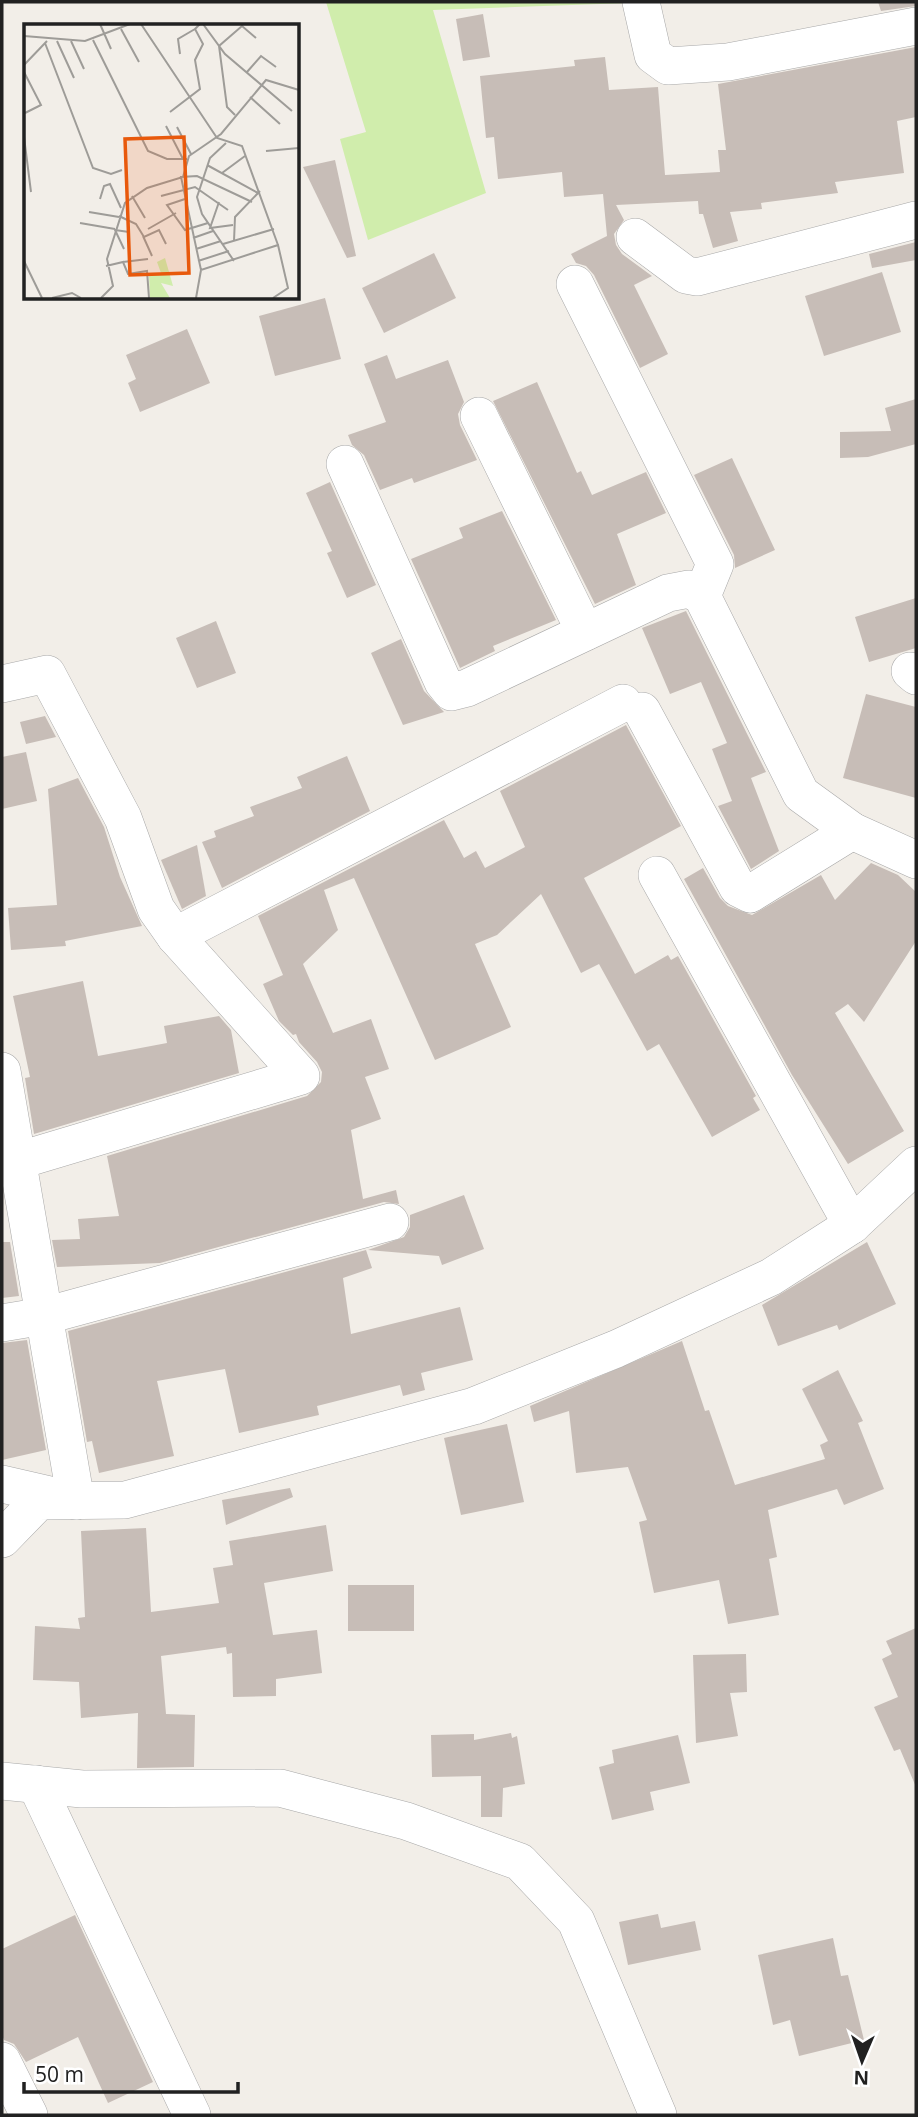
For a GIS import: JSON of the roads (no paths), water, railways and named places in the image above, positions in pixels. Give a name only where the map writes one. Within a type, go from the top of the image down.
[{"type":"street","points":[[640,2],[653,55],[668,66],[728,62],[916,26]]},
{"type":"street","points":[[635,237],[686,275],[697,277],[916,220]]},
{"type":"street","points":[[575,284],[715,564],[702,596]]},
{"type":"street","points":[[479,416],[585,632]]},
{"type":"street","points":[[345,464],[443,682],[450,692],[467,688],[668,593],[689,589],[702,596],[801,794],[852,831],[916,860]]},
{"type":"street","points":[[2,684],[47,674],[123,818],[156,909],[175,936],[300,1076],[17,1161]]},
{"type":"street","points":[[175,936],[632,707],[737,888],[750,894],[852,831]]},
{"type":"street","points":[[657,875],[852,1225]]},
{"type":"street","points":[[2,1071],[76,1501]]},
{"type":"street","points":[[2,1539],[39,1501],[125,1500],[474,1406],[616,1349],[771,1277],[852,1225],[916,1165]]},
{"type":"street","points":[[2,1323],[44,1317],[390,1222]]},
{"type":"street","points":[[2,1483],[76,1501]]},
{"type":"street","points":[[19,1782],[192,2115]]},
{"type":"street","points":[[19,1782],[82,1789],[279,1788],[406,1821],[520,1862],[576,1921],[658,2115]]},
{"type":"street","points":[[2,2061],[29,2115]]}]
